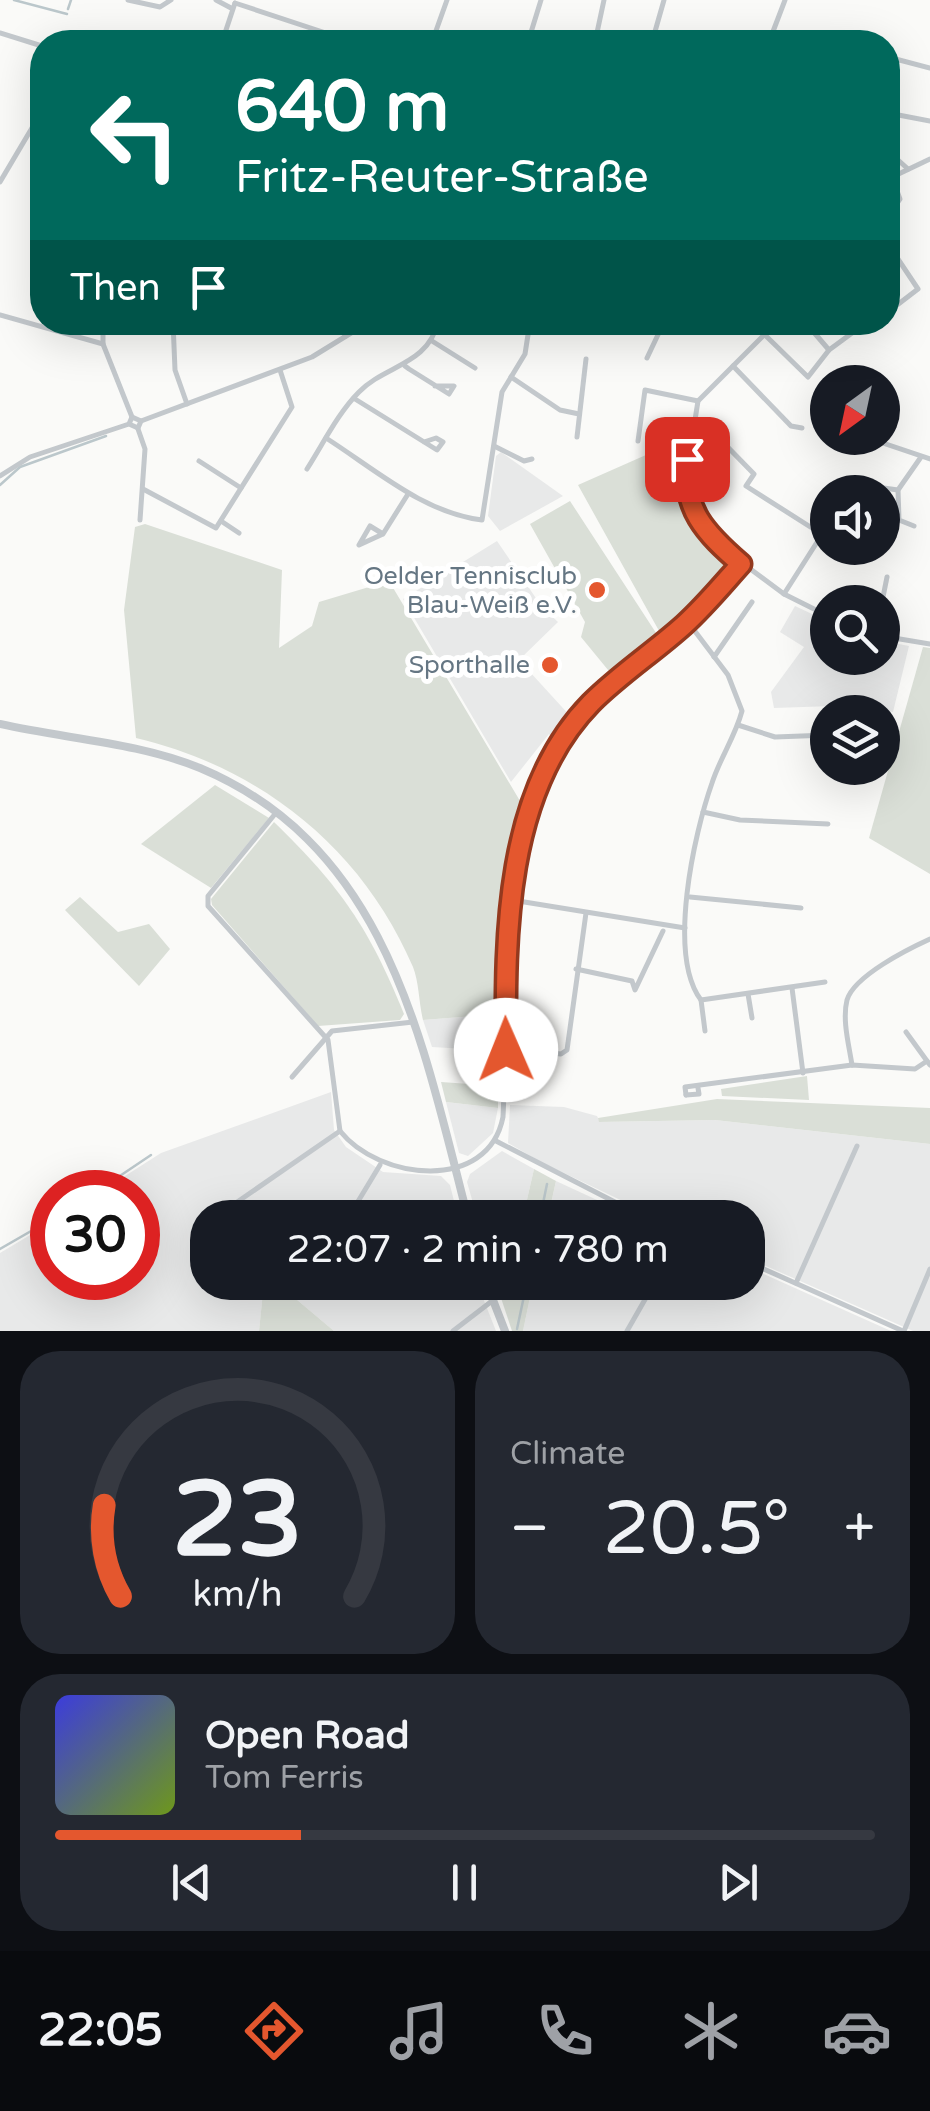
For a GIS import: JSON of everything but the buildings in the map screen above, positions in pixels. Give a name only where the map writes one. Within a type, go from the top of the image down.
[{"type":"street","points":[[128,0],[160,6],[170,0]]},
{"type":"street","points":[[218,0],[315,30]]},
{"type":"street","points":[[437,30],[448,0]]},
{"type":"street","points":[[532,30],[541,0]]},
{"type":"street","points":[[598,30],[604,0]]},
{"type":"street","points":[[655,30],[664,0]]},
{"type":"street","points":[[774,30],[785,0]]},
{"type":"street","points":[[226,30],[234,4]]},
{"type":"street","points":[[0,33],[30,42]]},
{"type":"street","points":[[900,60],[930,68]]},
{"type":"street","points":[[900,115],[930,121]]},
{"type":"street","points":[[0,182],[30,131]]},
{"type":"street","points":[[900,174],[930,159]]},
{"type":"street","points":[[900,163],[908,170]]},
{"type":"street","points":[[900,262],[918,289],[900,303]]},
{"type":"street","points":[[0,315],[30,323]]},
{"type":"street","points":[[71,335],[103,344]]},
{"type":"street","points":[[103,335],[130,421]]},
{"type":"street","points":[[174,335],[175,370],[187,404]]},
{"type":"street","points":[[0,476],[30,458],[130,421],[140,425],[280,370],[349,335]]},
{"type":"street","points":[[307,470],[355,399],[406,366],[434,335]]},
{"type":"street","points":[[326,438],[408,494],[450,516],[482,520],[502,392],[527,349],[529,335]]},
{"type":"street","points":[[647,358],[658,335]]},
{"type":"street","points":[[810,607],[741,564],[694,518],[685,484],[692,420],[698,401],[764,335],[806,377],[846,335]]},
{"type":"street","points":[[816,335],[829,350]]},
{"type":"street","points":[[432,341],[476,368]]},
{"type":"street","points":[[576,437],[586,359]]},
{"type":"street","points":[[406,366],[435,386]]},
{"type":"street","points":[[733,366],[791,426],[802,428]]},
{"type":"street","points":[[142,489],[210,528],[221,521],[292,407],[280,370]]},
{"type":"street","points":[[511,377],[560,410],[579,414]]},
{"type":"street","points":[[638,441],[645,390],[698,401]]},
{"type":"street","points":[[355,399],[424,442]]},
{"type":"street","points":[[692,420],[711,430],[754,474],[746,486],[810,527]]},
{"type":"street","points":[[140,425],[145,449],[140,520]]},
{"type":"street","points":[[494,446],[524,461],[532,459]]},
{"type":"street","points":[[900,449],[930,459]]},
{"type":"street","points":[[900,487],[921,457]]},
{"type":"street","points":[[199,460],[242,488]]},
{"type":"street","points":[[382,534],[370,526],[359,545],[382,534],[408,494]]},
{"type":"street","points":[[900,520],[914,526]]},
{"type":"street","points":[[221,521],[239,533]]},
{"type":"street","points":[[784,594],[810,555]]},
{"type":"street","points":[[276,813],[208,896],[208,906],[328,1040],[340,1131],[364,1156],[380,1164],[456,1169],[472,1162],[496,1141],[503,1116],[506,958],[512,900],[538,788],[568,731],[613,683],[688,622],[741,564]]},
{"type":"street","points":[[885,585],[887,577]]},
{"type":"street","points":[[714,657],[752,602]]},
{"type":"street","points":[[688,622],[741,703],[738,725],[703,812],[685,928],[684,952],[690,986],[700,1000],[705,1031]]},
{"type":"street","points":[[900,639],[930,644]]},
{"type":"street","points":[[0,724],[175,760],[229,782],[276,813],[316,848],[362,908],[416,1022],[464,1200]]},
{"type":"street","points":[[738,725],[776,737],[810,736]]},
{"type":"street","points":[[703,812],[740,820],[828,824]]},
{"type":"street","points":[[689,896],[801,908]]},
{"type":"street","points":[[512,900],[685,928]]},
{"type":"street","points":[[506,1050],[560,1054],[567,1050],[586,913]]},
{"type":"street","points":[[576,969],[632,980],[635,990],[663,930]]},
{"type":"street","points":[[852,1065],[846,1004],[865,979],[898,954],[930,938]]},
{"type":"street","points":[[700,1000],[824,982]]},
{"type":"street","points":[[792,988],[803,1073]]},
{"type":"street","points":[[748,994],[752,1018]]},
{"type":"street","points":[[292,1077],[332,1031],[354,1025],[416,1022]]},
{"type":"street","points":[[698,1088],[852,1065],[915,1068],[929,1063],[906,1032]]},
{"type":"street","points":[[240,1200],[340,1131]]},
{"type":"street","points":[[496,1141],[611,1200]]},
{"type":"street","points":[[796,1283],[857,1146]]},
{"type":"street","points":[[359,1200],[380,1164]]},
{"type":"street","points":[[765,1269],[904,1331],[930,1269]]},
{"type":"street","points":[[627,1331],[645,1300]]},
{"type":"street","points":[[453,1331],[492,1301],[505,1331]]},
{"type":"shaded area","points":[[664,447],[683,447],[684,483],[692,513],[709,540],[735,564],[663,638],[578,485]]},
{"type":"shaded area","points":[[501,452],[563,496],[500,531],[488,516],[496,456]]},
{"type":"shaded area","name":"Oelder Tennisclub Blau-Weiß e.V.","points":[[570,501],[660,639],[613,676],[581,637],[585,622],[530,524]]},
{"type":"shaded area","points":[[145,524],[282,570],[279,648],[312,626],[319,602],[389,581],[526,811],[513,856],[500,1014],[423,1020],[415,973],[392,925],[337,851],[266,793],[226,770],[136,738],[124,610],[135,527]]},
{"type":"shaded area","points":[[497,541],[542,607],[558,622],[519,660],[572,718],[556,742],[549,734],[511,782],[403,599]]},
{"type":"shaded area","points":[[795,606],[810,613],[810,675],[900,675],[900,644],[909,646],[897,695],[810,695],[810,707],[774,708],[771,692],[804,647],[780,632]]},
{"type":"shaded area","points":[[923,647],[930,648],[930,874],[869,838],[884,785],[900,785],[900,728]]},
{"type":"shaded area","points":[[215,785],[269,818],[211,888],[141,844]]},
{"type":"shaded area","points":[[274,822],[318,867],[351,910],[391,984],[404,1014],[400,1020],[318,1026],[212,905],[211,899]]},
{"type":"shaded area","points":[[80,897],[118,932],[149,924],[170,949],[139,986],[65,910]]},
{"type":"shaded area","points":[[500,1014],[499,1051],[432,1047],[423,1020]]},
{"type":"shaded area","points":[[807,1076],[809,1100],[722,1096],[721,1089]]},
{"type":"shaded area","points":[[441,1082],[498,1086],[498,1108],[446,1102]]},
{"type":"shaded area","points":[[331,1092],[334,1130],[346,1147],[383,1172],[441,1176],[450,1185],[454,1200],[190,1200],[190,1300],[262,1300],[259,1331],[0,1331],[0,1253],[30,1235],[30,1300],[160,1300],[160,1170],[134,1170],[161,1153]]},
{"type":"shaded area","points":[[717,1099],[930,1108],[930,1144],[715,1120],[599,1122],[598,1118]]},
{"type":"shaded area","points":[[446,1102],[498,1108],[493,1133],[468,1156],[459,1153]]},
{"type":"shaded area","points":[[510,1105],[564,1107],[597,1116],[600,1122],[715,1120],[930,1144],[930,1331],[913,1331],[765,1266],[765,1200],[620,1200],[508,1143]]},
{"type":"shaded area","points":[[502,1151],[534,1169],[527,1200],[472,1200],[467,1182],[470,1174]]},
{"type":"shaded area","points":[[534,1169],[556,1181],[552,1200],[527,1200]]},
{"type":"shaded area","points":[[556,1181],[597,1200],[552,1200]]},
{"type":"shaded area","points":[[765,1275],[891,1331],[523,1331],[529,1300],[765,1300]]},
{"type":"shaded area","points":[[262,1300],[297,1300],[334,1331],[259,1331]]},
{"type":"shaded area","points":[[297,1300],[484,1300],[496,1331],[334,1331]]},
{"type":"shaded area","points":[[502,1300],[529,1300],[523,1331],[512,1331]]},
{"type":"waterway","points":[[14,0],[67,14]]},
{"type":"waterway","points":[[68,9],[71,0]]},
{"type":"waterway","points":[[0,485],[20,467],[106,436]]},
{"type":"waterway","points":[[129,1170],[151,1155]]},
{"type":"waterway","points":[[544,1200],[547,1184]]},
{"type":"waterway","points":[[0,1249],[30,1232]]},
{"type":"waterway","points":[[517,1329],[523,1300]]},
{"type":"place","name":"Oelder Tennisclub Blau-Weiß e.V.","points":[[597,590]]},
{"type":"place","name":"Sporthalle","points":[[550,665]]},
{"type":"route","points":[[506,1050],[506,958],[512,900],[531,812],[548,766],[589,705],[688,622],[741,564],[694,518],[685,484],[687,459]]}]
